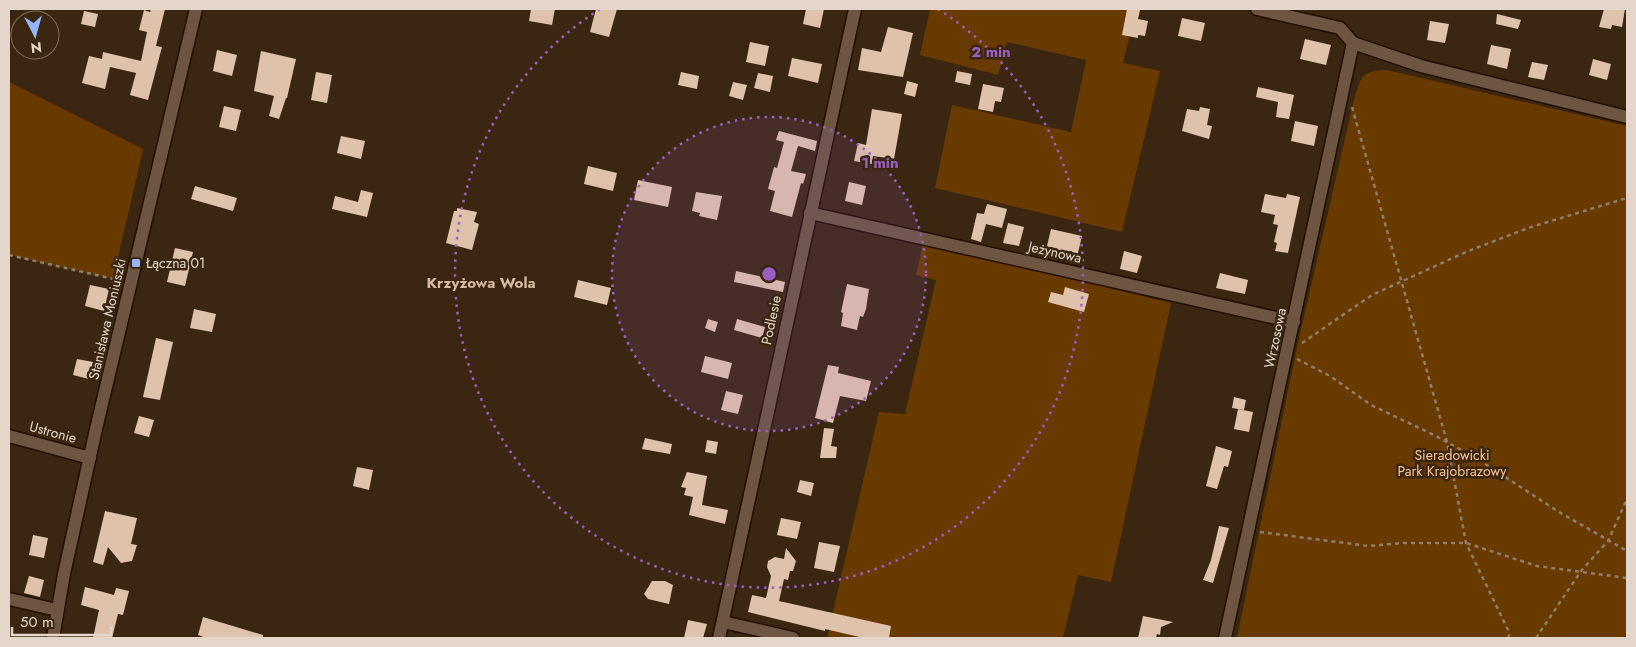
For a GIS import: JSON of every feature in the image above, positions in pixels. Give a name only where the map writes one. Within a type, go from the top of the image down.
[{"type":"street","name":"Stanisława Moniuszki","points":[[53,638],[57,610],[90,458],[196,9]]},
{"type":"street","name":"Podlesie","points":[[719,638],[855,9]]},
{"type":"street","points":[[1256,9],[1340,28],[1353,43],[1421,66],[1627,118]]},
{"type":"street","name":"Wrzosowa","points":[[1225,638],[1353,43]]},
{"type":"street","name":"Jeżynowa","points":[[810,212],[1294,322]]},
{"type":"street","name":"Ustronie","points":[[9,436],[90,458]]},
{"type":"street","points":[[9,599],[57,610]]},
{"type":"street","points":[[723,622],[793,638]]},
{"type":"path","points":[[1345,81],[1447,442],[1466,544],[1508,630],[1509,638]]},
{"type":"path","points":[[1627,198],[1528,228],[1466,252],[1403,282],[1372,294],[1287,354],[1330,376],[1371,405],[1447,442],[1627,551]]},
{"type":"path","points":[[9,255],[124,281]]},
{"type":"path","points":[[1536,638],[1580,571],[1608,541],[1627,499]]},
{"type":"path","points":[[1248,530],[1368,546],[1403,543],[1466,544],[1537,566],[1627,578]]},
{"type":"green space","points":[[930,9],[1136,9],[1123,63],[1160,71],[1122,232],[935,188],[952,105],[1071,132],[1086,60],[1007,42],[998,75],[920,55]]},
{"type":"green space","name":"Sieradowicki Park Krajobrazowy","points":[[1387,70],[1627,126],[1627,638],[1237,638],[1299,338],[1354,100],[1358,85],[1363,76],[1372,72]]},
{"type":"green space","points":[[9,82],[143,149],[113,279],[9,255]]},
{"type":"green space","points":[[923,243],[1171,303],[1111,582],[1078,575],[1063,638],[827,638],[879,412],[905,414],[936,280],[916,275]]},
{"type":"building","points":[[151,9],[165,9],[156,46],[162,47],[148,100],[130,95],[136,73],[110,67],[105,89],[82,83],[89,56],[102,59],[103,52],[141,61],[147,32],[139,30],[144,10],[150,12]]},
{"type":"building","points":[[531,9],[555,9],[552,25],[529,21]]},
{"type":"building","points":[[596,9],[617,9],[609,37],[590,32]]},
{"type":"building","points":[[806,9],[824,9],[820,28],[803,24]]},
{"type":"building","points":[[1127,9],[1140,10],[1138,19],[1148,21],[1145,36],[1138,35],[1138,38],[1122,35]]},
{"type":"building","points":[[1604,9],[1625,9],[1622,27],[1612,25],[1611,29],[1599,27]]},
{"type":"building","points":[[84,11],[98,14],[95,27],[81,24]]},
{"type":"building","points":[[1497,14],[1521,20],[1518,29],[1496,24]]},
{"type":"building","points":[[1182,18],[1205,23],[1201,41],[1178,36]]},
{"type":"building","points":[[1430,21],[1449,24],[1445,43],[1427,40]]},
{"type":"building","points":[[888,27],[913,33],[903,77],[858,70],[862,48],[881,52]]},
{"type":"building","points":[[1305,39],[1331,45],[1326,65],[1300,59]]},
{"type":"building","points":[[750,42],[769,46],[765,66],[746,62]]},
{"type":"building","points":[[1491,45],[1511,49],[1507,69],[1487,64]]},
{"type":"building","points":[[217,50],[237,55],[232,76],[213,71]]},
{"type":"building","points":[[261,51],[296,59],[287,98],[279,119],[269,116],[274,96],[254,91]]},
{"type":"building","points":[[792,58],[822,64],[818,83],[788,76]]},
{"type":"building","points":[[1593,59],[1611,64],[1607,80],[1589,75]]},
{"type":"building","points":[[1532,62],[1548,65],[1544,80],[1528,77]]},
{"type":"building","points":[[957,71],[972,74],[970,85],[955,82]]},
{"type":"building","points":[[316,72],[332,75],[327,103],[311,100]]},
{"type":"building","points":[[681,72],[699,76],[697,89],[678,85]]},
{"type":"building","points":[[758,73],[773,76],[770,92],[754,88]]},
{"type":"building","points":[[907,81],[918,84],[915,97],[904,94]]},
{"type":"building","points":[[733,82],[747,85],[743,100],[729,96]]},
{"type":"building","points":[[983,84],[1004,88],[1001,102],[995,101],[993,112],[978,109]]},
{"type":"building","points":[[1258,87],[1294,95],[1289,119],[1276,117],[1278,102],[1256,97]]},
{"type":"building","points":[[224,106],[241,110],[236,131],[219,127]]},
{"type":"building","points":[[1200,107],[1210,109],[1207,125],[1212,126],[1209,139],[1182,131],[1187,109],[1199,111]]},
{"type":"building","points":[[872,109],[902,114],[894,159],[873,156],[872,164],[854,161],[858,143],[866,145]]},
{"type":"building","points":[[1295,121],[1318,126],[1314,146],[1291,141]]},
{"type":"building","points":[[779,131],[817,141],[815,151],[798,146],[791,171],[806,174],[803,184],[801,183],[792,217],[770,211],[775,191],[768,189],[774,167],[777,168],[784,142],[776,140]]},
{"type":"building","points":[[341,136],[365,141],[361,159],[337,153]]},
{"type":"building","points":[[588,166],[617,173],[613,191],[584,184]]},
{"type":"building","points":[[638,180],[672,187],[668,207],[634,200]]},
{"type":"building","points":[[849,182],[866,186],[862,205],[845,201]]},
{"type":"building","points":[[195,186],[237,198],[233,211],[191,199]]},
{"type":"building","points":[[361,190],[373,193],[367,217],[332,209],[335,196],[358,202]]},
{"type":"building","points":[[696,192],[722,196],[717,220],[699,216],[700,213],[692,211]]},
{"type":"building","points":[[1265,194],[1286,198],[1287,194],[1300,197],[1288,253],[1275,251],[1277,243],[1274,242],[1278,225],[1273,224],[1275,215],[1261,212]]},
{"type":"building","points":[[987,204],[1007,209],[1002,228],[986,224],[981,242],[971,239],[977,213],[984,214]]},
{"type":"building","points":[[457,208],[477,212],[474,222],[479,224],[472,250],[446,243],[454,211],[457,211]]},
{"type":"building","points":[[1008,223],[1024,227],[1019,246],[1003,243]]},
{"type":"building","points":[[1051,229],[1082,236],[1077,257],[1046,250]]},
{"type":"building","points":[[175,248],[193,252],[185,286],[167,282]]},
{"type":"building","points":[[1124,251],[1142,256],[1137,273],[1120,269]]},
{"type":"building","points":[[736,271],[785,282],[783,292],[734,282]]},
{"type":"building","points":[[1220,273],[1248,280],[1245,294],[1216,288]]},
{"type":"building","points":[[578,280],[611,288],[607,305],[574,297]]},
{"type":"building","points":[[847,284],[869,289],[866,309],[863,317],[860,316],[857,330],[841,326],[843,313],[841,312]]},
{"type":"building","points":[[90,285],[109,289],[104,311],[85,306]]},
{"type":"building","points":[[1065,287],[1089,294],[1084,312],[1048,302],[1051,292],[1063,295]]},
{"type":"building","points":[[194,309],[216,314],[212,332],[190,328]]},
{"type":"building","points":[[708,319],[718,322],[715,332],[705,328]]},
{"type":"building","points":[[737,319],[765,327],[762,338],[734,330]]},
{"type":"building","points":[[156,338],[173,342],[160,400],[143,397]]},
{"type":"building","points":[[705,356],[732,363],[728,379],[701,372]]},
{"type":"building","points":[[77,359],[93,362],[89,379],[73,375]]},
{"type":"building","points":[[828,365],[839,367],[838,373],[871,381],[866,401],[840,396],[833,423],[815,418]]},
{"type":"building","points":[[726,391],[743,395],[738,414],[721,410]]},
{"type":"building","points":[[1234,397],[1246,400],[1244,410],[1232,408]]},
{"type":"building","points":[[1238,409],[1253,412],[1249,432],[1234,429]]},
{"type":"building","points":[[139,416],[154,420],[149,437],[134,433]]},
{"type":"building","points":[[824,428],[834,429],[831,446],[837,447],[836,458],[820,458]]},
{"type":"building","points":[[645,438],[672,444],[670,454],[642,449]]},
{"type":"building","points":[[707,440],[718,442],[716,454],[705,452]]},
{"type":"building","points":[[1216,446],[1232,451],[1228,467],[1224,466],[1217,489],[1206,486]]},
{"type":"building","points":[[357,467],[373,470],[369,490],[353,486]]},
{"type":"building","points":[[687,472],[707,476],[702,505],[728,510],[725,524],[689,515],[693,497],[684,495],[686,488],[681,487]]},
{"type":"building","points":[[800,480],[814,483],[811,496],[797,492]]},
{"type":"building","points":[[105,511],[137,518],[131,544],[137,545],[132,561],[121,563],[108,547],[103,565],[93,562]]},
{"type":"building","points":[[781,518],[801,522],[797,539],[777,535]]},
{"type":"building","points":[[1219,526],[1229,528],[1213,583],[1203,580],[1211,560]]},
{"type":"building","points":[[33,535],[48,538],[44,558],[29,555]]},
{"type":"building","points":[[819,542],[840,546],[834,572],[814,568]]},
{"type":"building","points":[[786,548],[796,561],[793,571],[790,571],[788,580],[784,579],[779,601],[891,626],[889,638],[864,638],[825,629],[825,631],[748,612],[752,595],[766,598],[771,576],[767,567],[768,561],[775,557],[784,559]]},
{"type":"building","points":[[29,576],[44,580],[40,597],[24,593]]},
{"type":"building","points":[[652,581],[665,581],[673,585],[669,604],[648,599],[644,594]]},
{"type":"building","points":[[85,587],[114,595],[116,588],[129,591],[123,615],[118,614],[112,638],[93,638],[99,610],[81,605]]},
{"type":"building","points":[[1143,616],[1173,622],[1161,627],[1160,635],[1157,634],[1156,638],[1138,638]]},
{"type":"building","points":[[203,617],[263,635],[263,638],[206,638],[198,635]]},
{"type":"building","points":[[688,620],[707,624],[703,638],[684,638]]},
{"type":"place","name":"Łączna 01","points":[[136,263]]},
{"type":"district","name":"Krzyżowa Wola","points":[[481,283]]}]
